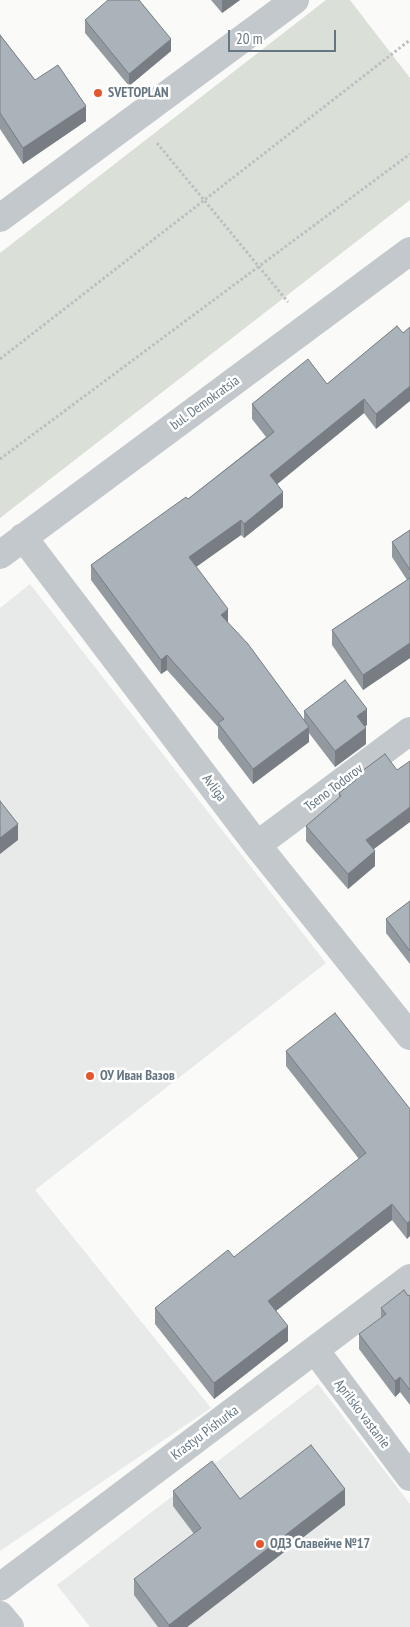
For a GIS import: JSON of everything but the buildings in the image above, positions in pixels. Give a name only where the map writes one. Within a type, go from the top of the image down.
[{"type":"street","points":[[5,206],[136,118],[295,0]]},
{"type":"street","name":"bul. Demokratsia","points":[[0,555],[410,251]]},
{"type":"street","name":"Avliga","points":[[23,538],[257,845],[410,1036]]},
{"type":"street","name":"Tseno Todorov","points":[[257,845],[410,731]]},
{"type":"street","name":"Krastyu Pishurka","points":[[0,1587],[410,1278]]},
{"type":"street","name":"Aprilsko vastanie","points":[[315,1350],[410,1477]]},
{"type":"street","points":[[0,1615],[10,1627]]},
{"type":"path","points":[[0,360],[410,40]]},
{"type":"path","points":[[136,118],[308,326]]},
{"type":"path","points":[[0,459],[410,154]]},
{"type":"shaded area","points":[[326,0],[350,0],[410,78],[410,200],[0,518],[0,253]]},
{"type":"shaded area","name":"ОУ Иван Вазов","points":[[30,584],[326,963],[35,1190],[211,1408],[0,1551],[0,608]]},
{"type":"shaded area","name":"ОДЗ Славейче №17","points":[[318,1384],[410,1504],[410,1627],[90,1627],[57,1585]]},
{"type":"place","name":"SVETOPLAN","points":[[98,93]]},
{"type":"place","name":"ОУ Иван Вазов","points":[[90,1076]]},
{"type":"place","name":"ОДЗ Славейче №17","points":[[260,1544]]}]
